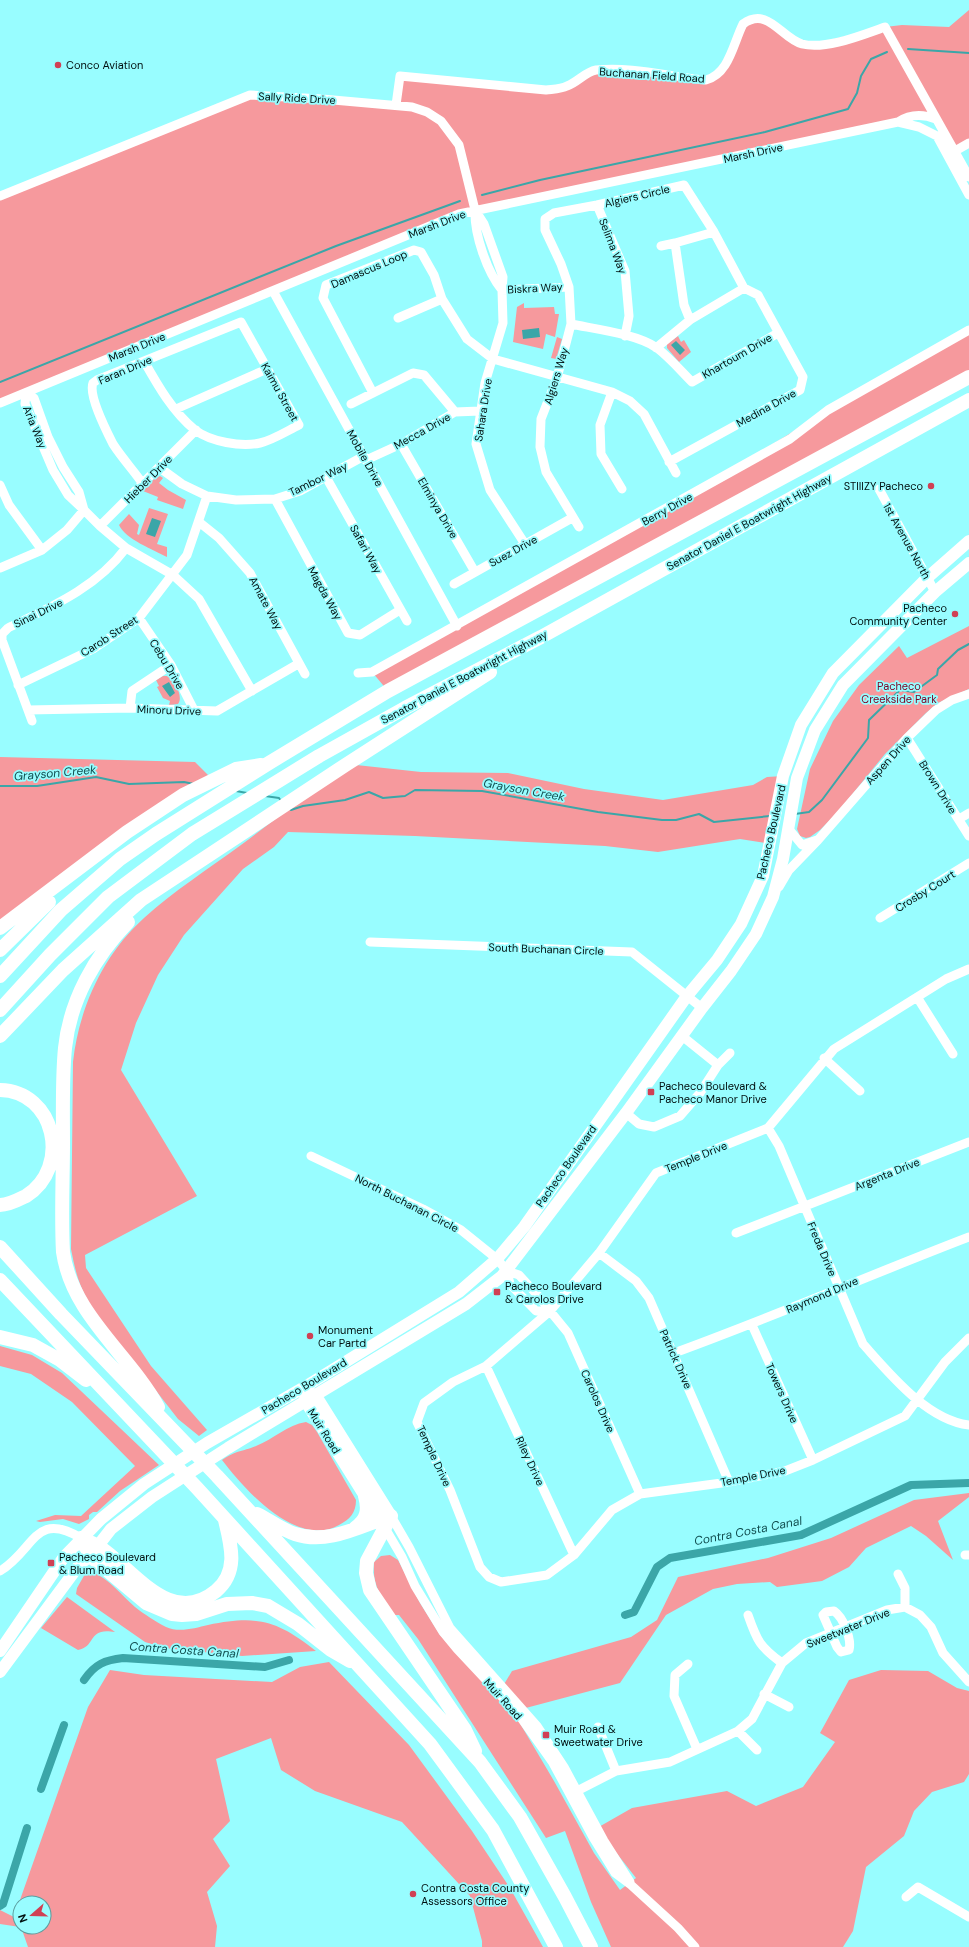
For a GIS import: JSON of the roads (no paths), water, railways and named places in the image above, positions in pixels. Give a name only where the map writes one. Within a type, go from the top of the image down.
[{"type":"highway","name":"Senator Daniel E Boatwright Highway","points":[[0,976],[61,910],[120,859],[156,834],[285,753],[388,691],[969,377]]},
{"type":"highway","name":"Senator Daniel E Boatwright Highway","points":[[0,1010],[50,955],[108,897],[192,834],[319,756],[405,708],[541,636],[969,400]]},
{"type":"highway","points":[[0,1036],[63,970],[141,900],[347,764],[463,690],[541,636]]},
{"type":"highway","points":[[0,928],[127,832],[183,795],[236,769],[269,763]]},
{"type":"highway","points":[[0,950],[34,916],[127,832]]},
{"type":"highway","points":[[167,1423],[147,1386],[82,1304],[74,1290],[65,1266],[62,1237],[64,1065],[65,1047],[74,1010],[80,992],[99,956],[116,934],[136,914],[180,875]]},
{"type":"highway","points":[[0,1090],[24,1096],[42,1112],[52,1132],[54,1146],[51,1164],[42,1180],[32,1192],[17,1201],[0,1205]]},
{"type":"highway","points":[[0,1247],[61,1314],[184,1440],[480,1762],[520,1817],[566,1897],[591,1947]]},
{"type":"highway","points":[[0,1280],[224,1517],[363,1668],[430,1744],[493,1830],[556,1947]]},
{"type":"highway","points":[[0,1337],[33,1345],[60,1360],[76,1374],[105,1391]]},
{"type":"highway","points":[[353,1529],[362,1523],[366,1517],[368,1507],[365,1496]]},
{"type":"highway","points":[[248,1510],[293,1534],[306,1537],[325,1538],[385,1521]]},
{"type":"highway","points":[[94,1551],[156,1594],[179,1603],[194,1603],[208,1598],[220,1588],[225,1582],[231,1568],[232,1553],[224,1517]]},
{"type":"highway","points":[[385,1521],[367,1561],[366,1573],[370,1590],[465,1730],[480,1762]]},
{"type":"highway","points":[[81,1538],[146,1603],[172,1614],[182,1615],[196,1614],[232,1604],[252,1603],[268,1606],[298,1624],[331,1650],[363,1668]]},
{"type":"main road","name":"Pacheco Boulevard","points":[[0,1652],[64,1557],[101,1518],[144,1484],[208,1443],[303,1388],[459,1292],[497,1259],[524,1227],[687,996],[717,960],[741,924],[763,876],[774,830],[783,776],[801,725],[833,672],[927,578],[969,542]]},
{"type":"main road","name":"Pacheco Boulevard","points":[[0,1672],[80,1564],[94,1551],[111,1529],[152,1497],[228,1448],[466,1304],[507,1271],[731,971],[756,934],[773,897],[783,859],[797,778],[815,730],[843,685],[935,592],[969,563]]},
{"type":"main road","name":"Muir Road","points":[[303,1388],[385,1521]]},
{"type":"main road","name":"Muir Road","points":[[311,1399],[365,1496],[385,1521]]},
{"type":"street","name":"Buchanan Field Road","points":[[396,105],[400,76],[546,90],[565,87],[589,72],[603,70],[645,72],[706,80],[713,78],[723,68],[743,24],[754,19],[768,21],[800,43],[808,45],[850,39],[885,27],[936,119]]},
{"type":"street","name":"Sally Ride Drive","points":[[0,196],[250,95],[412,106],[427,112],[442,121],[453,135],[462,156],[475,210]]},
{"type":"street","name":"Marsh Drive","points":[[0,403],[459,214],[898,122],[905,117],[926,115],[936,119]]},
{"type":"street","points":[[936,119],[969,177]]},
{"type":"street","name":"Marsh Drive","points":[[898,122],[931,132],[937,136],[969,195]]},
{"type":"street","points":[[955,151],[969,142]]},
{"type":"street","name":"Algiers Circle","points":[[545,219],[554,213],[597,205],[684,185],[714,232],[744,288]]},
{"type":"street","name":"Selima Way","points":[[597,205],[625,271],[629,316],[625,336]]},
{"type":"street","points":[[475,210],[475,225],[493,279],[502,290]]},
{"type":"street","name":"Algiers Way","points":[[545,219],[545,230],[561,264],[569,287],[571,324],[558,378],[541,419],[540,447],[546,472],[572,518],[579,527]]},
{"type":"street","points":[[661,246],[714,232]]},
{"type":"street","points":[[675,243],[684,305],[690,320]]},
{"type":"street","name":"Damascus Loop","points":[[373,393],[323,298],[326,286],[414,250],[421,252],[434,275],[442,299],[467,340],[493,359],[612,392],[630,401],[644,414],[676,473]]},
{"type":"street","name":"Biskra Way","points":[[502,290],[569,287]]},
{"type":"street","points":[[656,348],[690,320],[744,288]]},
{"type":"street","name":"Medina Drive","points":[[669,462],[800,390],[803,377],[758,295],[744,288]]},
{"type":"street","name":"Sahara Drive","points":[[502,290],[503,323],[485,384],[476,444],[490,490],[525,544]]},
{"type":"street","name":"Mobile Drive","points":[[273,291],[457,626]]},
{"type":"street","points":[[398,318],[442,299]]},
{"type":"street","name":"Faran Drive","points":[[143,484],[114,444],[92,394],[92,388],[97,380],[241,322]]},
{"type":"street","name":"Kaimu Street","points":[[196,430],[224,442],[240,444],[260,443],[299,425],[241,322]]},
{"type":"street","name":"Khartoum Drive","points":[[571,324],[625,336],[656,348],[675,364],[692,382],[778,333]]},
{"type":"street","name":"Berry Drive","points":[[358,672],[372,672],[457,626],[790,439],[828,410],[969,330]]},
{"type":"street","points":[[144,361],[157,385],[176,409],[196,430]]},
{"type":"street","points":[[176,409],[267,369]]},
{"type":"street","points":[[351,404],[413,373],[424,375],[455,412]]},
{"type":"street","points":[[612,392],[600,425],[602,454],[622,489]]},
{"type":"street","name":"Aria Way","points":[[26,393],[25,404],[53,470],[68,495],[100,526],[126,548],[173,575],[199,599],[252,691]]},
{"type":"street","name":"Mecca Drive","points":[[365,458],[401,444],[455,412],[480,411]]},
{"type":"street","name":"Hieber Drive","points":[[100,526],[160,468],[196,430]]},
{"type":"street","name":"Elminya Drive","points":[[401,444],[475,572]]},
{"type":"street","name":"Tambor Way","points":[[160,468],[182,484],[207,496],[236,500],[274,499],[300,491],[365,458]]},
{"type":"street","name":"Safari Way","points":[[326,477],[407,620]]},
{"type":"street","points":[[0,485],[9,505],[42,550]]},
{"type":"street","name":"1st Avenue North","points":[[879,489],[935,592]]},
{"type":"street","name":"Carob Street","points":[[18,685],[93,648],[139,618],[187,555],[207,496]]},
{"type":"street","name":"Magda Way","points":[[274,499],[348,634],[360,635],[400,610]]},
{"type":"street","points":[[0,568],[42,550],[67,530],[84,510]]},
{"type":"street","name":"Suez Drive","points":[[454,584],[572,518]]},
{"type":"street","name":"Amate Way","points":[[199,522],[219,538],[250,573],[298,664],[305,674]]},
{"type":"street","name":"Sinai Drive","points":[[32,721],[2,640],[4,631],[77,594],[102,573],[126,548]]},
{"type":"street","name":"Cebu Drive","points":[[139,618],[171,665],[194,710]]},
{"type":"street","name":"Minoru Drive","points":[[28,710],[130,708],[217,711],[298,664]]},
{"type":"street","points":[[130,708],[132,691],[171,665]]},
{"type":"street","name":"Aspen Drive","points":[[773,897],[789,870],[818,840],[907,738],[936,710],[952,700],[969,694]]},
{"type":"street","name":"Brown Drive","points":[[907,738],[969,836]]},
{"type":"street","points":[[959,819],[969,813]]},
{"type":"street","points":[[788,828],[802,845],[818,840]]},
{"type":"street","name":"Crosby Court","points":[[880,918],[969,863]]},
{"type":"street","name":"South Buchanan Circle","points":[[370,942],[632,952],[702,1008]]},
{"type":"street","name":"Temple Drive","points":[[969,969],[946,979],[834,1049],[824,1058],[768,1128],[656,1173],[599,1253],[550,1312],[486,1366],[453,1382],[424,1403],[417,1422],[450,1490],[480,1567],[489,1578],[501,1582],[547,1574],[574,1555],[612,1510],[640,1494],[729,1482],[785,1471],[813,1460],[905,1416],[945,1362],[969,1338]]},
{"type":"street","points":[[916,997],[953,1054]]},
{"type":"street","points":[[682,1036],[718,1065]]},
{"type":"street","points":[[626,1113],[639,1124],[654,1127],[680,1116],[700,1093],[718,1065],[730,1053]]},
{"type":"street","points":[[824,1058],[860,1091]]},
{"type":"street","name":"Freda Drive","points":[[768,1128],[779,1146],[863,1344],[886,1370],[935,1414],[960,1424],[969,1425]]},
{"type":"street","name":"Argenta Drive","points":[[736,1233],[969,1142]]},
{"type":"street","name":"North Buchanan Circle","points":[[311,1156],[423,1209],[454,1226],[497,1259]]},
{"type":"street","name":"Raymond Drive","points":[[674,1353],[752,1325],[839,1288],[969,1237]]},
{"type":"street","name":"Patrick Drive","points":[[599,1253],[636,1281],[645,1292],[674,1353],[729,1482]]},
{"type":"street","points":[[497,1259],[507,1271],[510,1284],[536,1311],[550,1312]]},
{"type":"street","name":"Carolos Drive","points":[[550,1312],[568,1333],[640,1494]]},
{"type":"street","name":"Towers Drive","points":[[752,1325],[813,1460]]},
{"type":"street","name":"Riley Drive","points":[[486,1366],[574,1555]]},
{"type":"street","name":"Muir Road","points":[[385,1521],[419,1593],[443,1632],[457,1649],[520,1715],[553,1763],[594,1839],[615,1873],[631,1885],[678,1928],[695,1947]]},
{"type":"street","name":"Muir Road","points":[[385,1521],[409,1548],[450,1628],[537,1726],[578,1791],[604,1841],[631,1885]]},
{"type":"street","points":[[0,1571],[13,1563],[36,1536],[48,1528],[58,1528],[81,1538]]},
{"type":"street","points":[[898,1574],[905,1588],[905,1607],[920,1616],[931,1627],[943,1653],[969,1682]]},
{"type":"street","name":"Sweetwater Drive","points":[[578,1791],[616,1771],[670,1762],[738,1730],[752,1718],[782,1663],[806,1643],[887,1610],[905,1607]]},
{"type":"street","points":[[834,1611],[840,1614],[845,1627],[851,1642],[849,1650],[841,1652],[823,1615],[826,1612],[834,1611]]},
{"type":"street","points":[[748,1615],[756,1639],[765,1651],[782,1663]]},
{"type":"street","points":[[688,1664],[675,1675],[674,1696],[696,1749]]},
{"type":"street","points":[[764,1694],[789,1707]]},
{"type":"street","points":[[598,1727],[616,1771]]},
{"type":"street","points":[[738,1730],[757,1750]]},
{"type":"street","points":[[553,1763],[569,1787],[578,1791],[579,1802],[590,1823],[594,1839]]},
{"type":"street","points":[[906,1896],[918,1887],[969,1916]]},
{"type":"waterway","points":[[908,49],[969,53]]},
{"type":"waterway","points":[[482,195],[540,180],[765,132],[848,109],[857,93],[861,76],[871,59],[887,52]]},
{"type":"waterway","points":[[0,382],[336,246],[460,201]]},
{"type":"waterway","name":"Grayson Creek","points":[[795,814],[809,812],[822,800],[868,738],[869,720],[900,690],[914,692],[937,675],[938,669],[958,650],[969,644]]},
{"type":"waterway","name":"Grayson Creek","points":[[0,786],[37,786],[96,777],[129,784],[184,782],[194,784]]},
{"type":"waterway","name":"Grayson Creek","points":[[289,808],[291,810],[303,806],[345,800],[369,792],[383,798],[405,796],[415,790],[482,791],[598,812],[662,820],[676,820],[699,814],[714,822],[770,816]]},
{"type":"waterway","name":"Grayson Creek","points":[[236,791],[247,793]]},
{"type":"waterway","name":"Grayson Creek","points":[[265,796],[279,798],[281,801]]},
{"type":"waterway","name":"Contra Costa Canal","points":[[625,1615],[634,1612],[657,1567],[670,1558],[801,1535],[911,1485],[969,1483]]},
{"type":"waterway","name":"Contra Costa Canal","points":[[84,1680],[92,1670],[101,1664],[111,1660],[123,1658],[265,1667],[289,1660]]},
{"type":"waterway","name":"Contra Costa Canal","points":[[41,1789],[64,1725]]},
{"type":"waterway","name":"Contra Costa Canal","points":[[0,1906],[3,1904],[27,1828]]},
{"type":"place","name":"Conco Aviation","points":[[58,65]]},
{"type":"place","name":"STIIIZY Pacheco","points":[[931,486]]},
{"type":"place","name":"Pacheco Community Center","points":[[955,614]]},
{"type":"place","name":"Pacheco Boulevard & Pacheco Manor Drive","points":[[651,1092]]},
{"type":"place","name":"Pacheco Boulevard & Carolos Drive","points":[[497,1292]]},
{"type":"place","name":"Monument Car Partd","points":[[310,1336]]},
{"type":"place","name":"Pacheco Boulevard & Blum Road","points":[[51,1563]]},
{"type":"place","name":"Muir Road & Sweetwater Drive","points":[[546,1735]]},
{"type":"place","name":"Contra Costa County Assessors Office","points":[[413,1894]]},
{"type":"park label","name":"Pacheco Creekside Park","points":[[899,692]]}]
